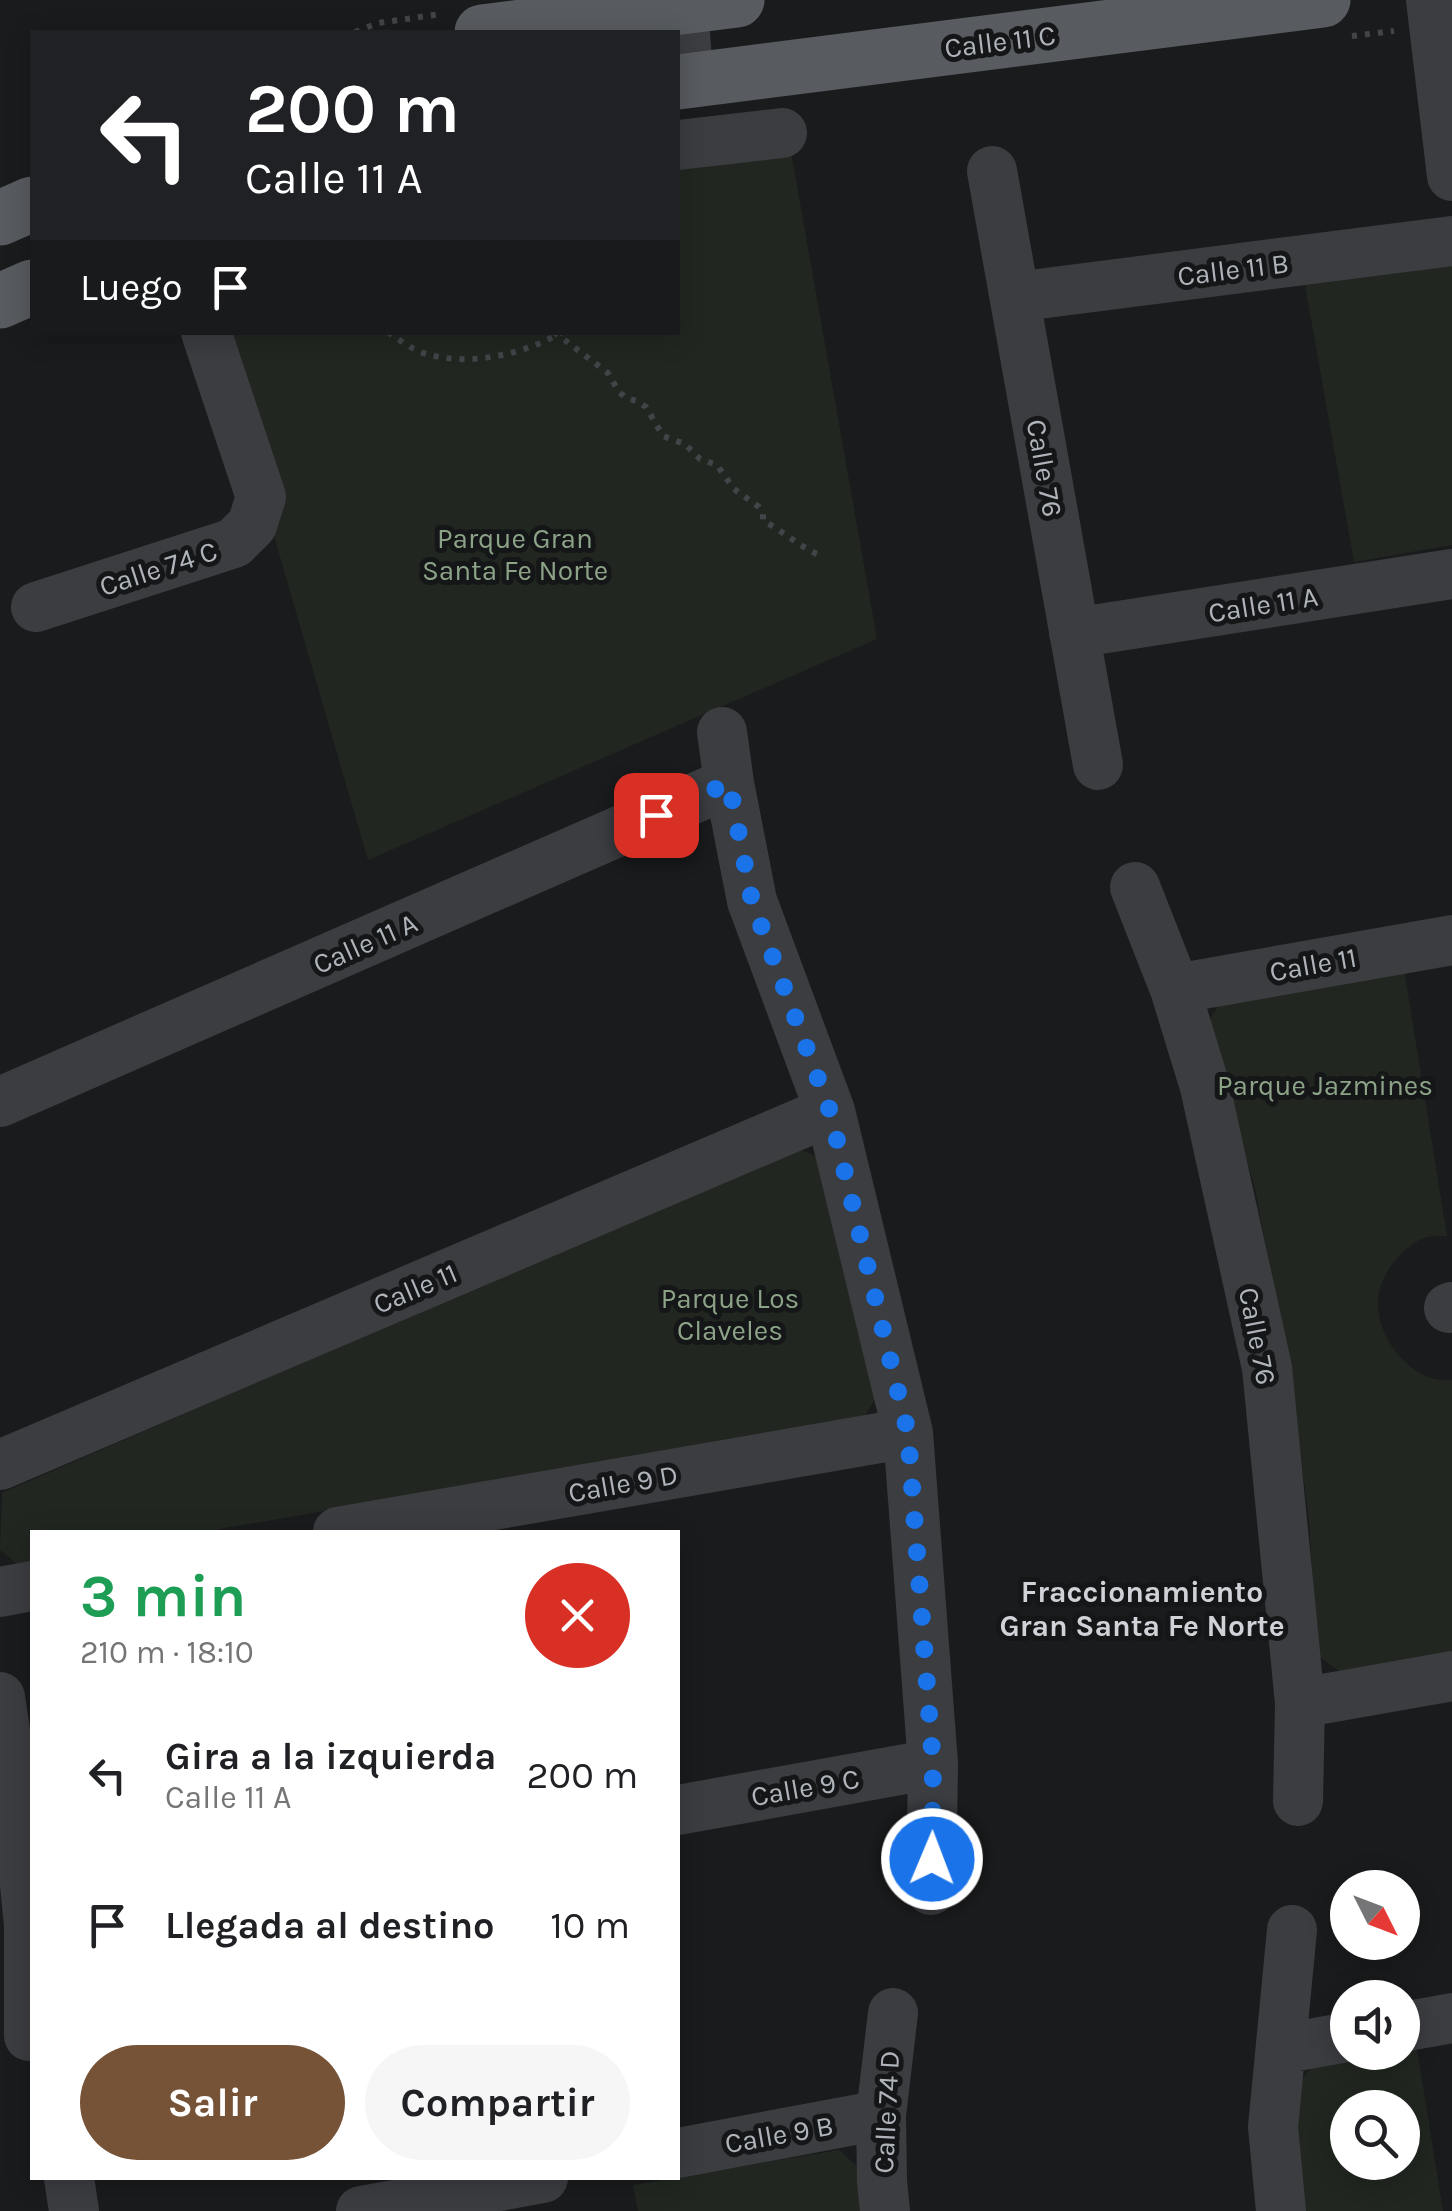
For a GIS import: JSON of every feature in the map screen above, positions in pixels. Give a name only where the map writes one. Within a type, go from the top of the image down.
[{"type":"main road","points":[[496,30],[683,3],[737,0]]},
{"type":"main road","name":"Calle 11 C","points":[[683,81],[1323,0]]},
{"type":"main road","points":[[0,218],[30,205]]},
{"type":"main road","points":[[0,301],[30,288]]},
{"type":"street","points":[[1431,0],[1452,176]]},
{"type":"street","points":[[683,3],[683,81]]},
{"type":"street","points":[[680,145],[768,135],[749,74]]},
{"type":"street","name":"Calle 76","points":[[992,171],[1098,765]]},
{"type":"street","name":"Calle 11 B","points":[[1014,296],[1452,241]]},
{"type":"street","name":"Calle 74 C","points":[[36,607],[234,543],[252,525],[261,497],[207,335]]},
{"type":"street","name":"Calle 11 A","points":[[1074,633],[1452,574]]},
{"type":"street","points":[[722,732],[752,901],[830,1111],[908,1433],[933,1764],[931,1890]]},
{"type":"street","name":"Calle 11 A","points":[[0,1102],[729,783]]},
{"type":"street","name":"Calle 76","points":[[1135,888],[1174,989],[1205,1087],[1267,1368],[1300,1703],[1298,1800]]},
{"type":"street","name":"Calle 11","points":[[1174,989],[1452,940]]},
{"type":"street","name":"Calle 11","points":[[0,1465],[830,1111]]},
{"type":"street","name":"Calle 9 D","points":[[350,1530],[908,1433]]},
{"type":"street","points":[[0,1592],[30,1586]]},
{"type":"street","points":[[1300,1703],[1452,1676]]},
{"type":"street","points":[[0,1697],[10,1825],[30,1920]]},
{"type":"street","name":"Calle 9 C","points":[[680,1810],[933,1764]]},
{"type":"street","points":[[1281,2211],[1273,2127],[1292,1930]]},
{"type":"street","points":[[29,2036],[30,1980]]},
{"type":"street","name":"Calle 74 D","points":[[885,2211],[881,2116],[893,2013]]},
{"type":"street","points":[[1420,2024],[1452,2018]]},
{"type":"street","points":[[1281,2048],[1330,2039]]},
{"type":"street","name":"Calle 9 B","points":[[680,2153],[881,2116]]},
{"type":"street","points":[[69,2180],[74,2211]]},
{"type":"street","points":[[361,2211],[532,2180]]},
{"type":"path","points":[[392,335],[420,352],[457,358],[519,351],[555,335]]},
{"type":"path","points":[[558,335],[608,374],[626,398],[646,407],[663,436],[685,444],[700,459],[717,465],[734,489],[759,506],[763,521],[822,556]]},
{"type":"green space","name":"Parque Gran Santa Fe Norte","points":[[787,129],[877,639],[368,860],[216,335],[680,335],[680,141]]},
{"type":"green space","points":[[1452,266],[1452,545],[1354,562],[1305,285]]},
{"type":"green space","name":"Parque Jazmines","points":[[1404,969],[1447,1236],[1421,1239],[1399,1256],[1384,1279],[1378,1305],[1385,1333],[1401,1358],[1425,1375],[1452,1380],[1452,1654],[1339,1671],[1317,1655],[1309,1518],[1286,1351],[1255,1188],[1207,1023],[1222,1001]]},
{"type":"green space","name":"Parque Los Claveles","points":[[797,1148],[821,1159],[875,1399],[864,1417],[214,1530],[30,1530],[30,1562],[18,1565],[0,1550],[2,1493]]},
{"type":"green space","points":[[1330,2064],[1330,2070],[1420,2068],[1443,2211],[1298,2211],[1297,2085],[1312,2067]]},
{"type":"green space","points":[[839,2150],[859,2168],[860,2211],[638,2211],[633,2185]]},
{"type":"district","name":"Fraccionamiento Gran Santa Fe Norte","points":[[1142,1609]]},
{"type":"route","points":[[656,815],[729,783],[752,901],[830,1111],[908,1433],[933,1764],[932,1859]]}]
